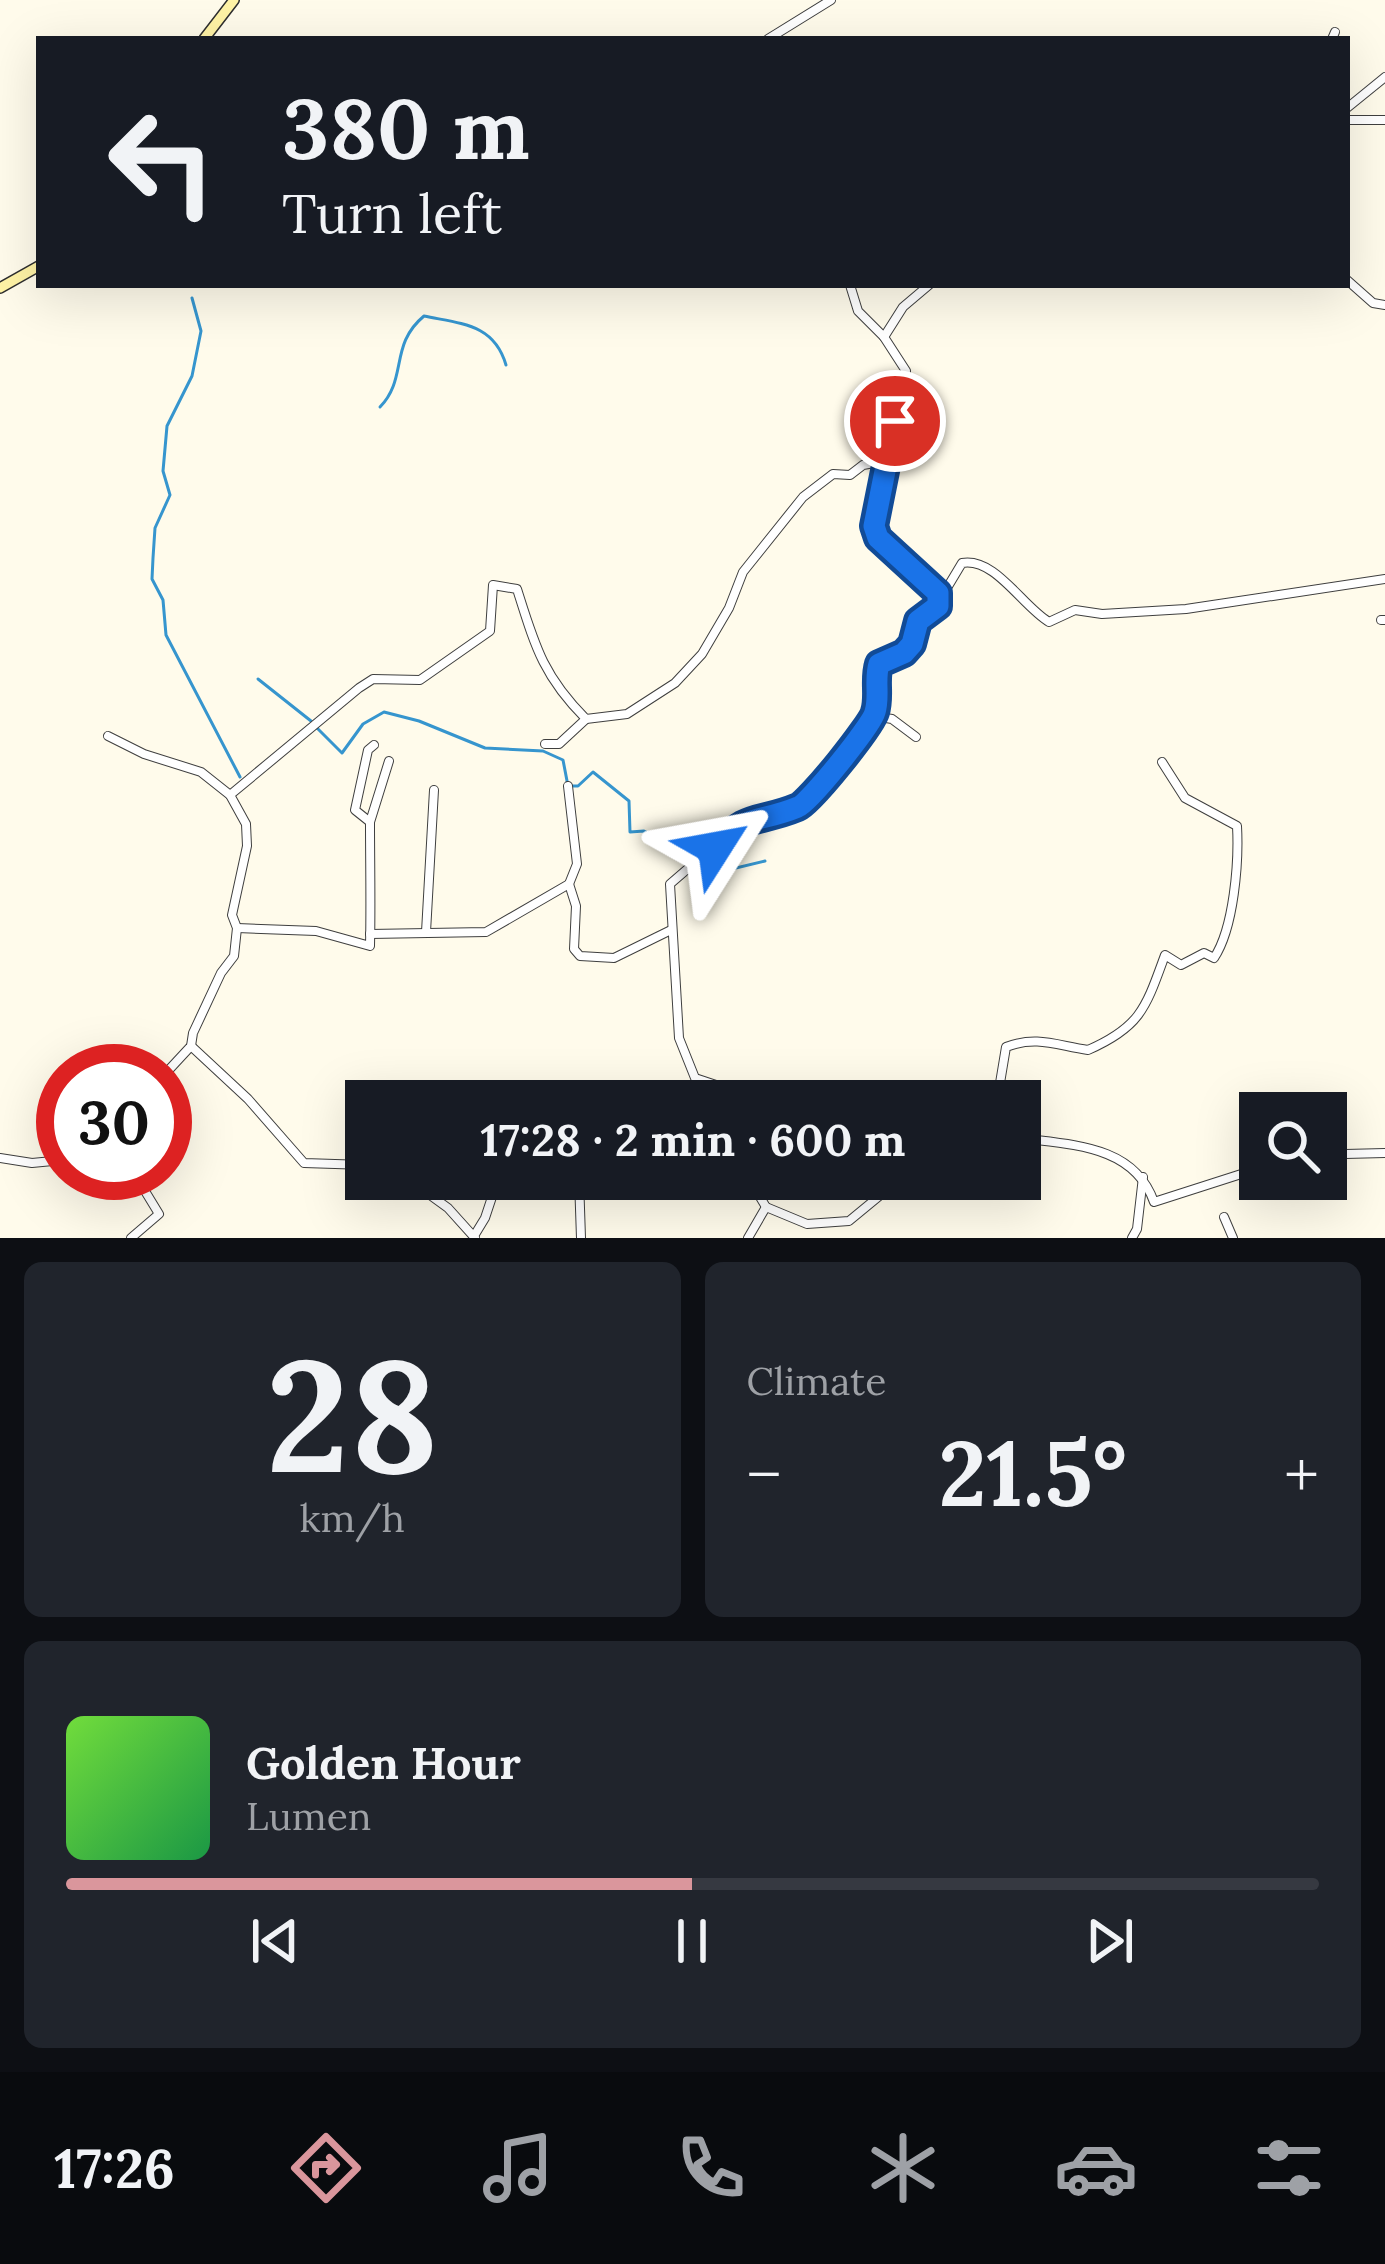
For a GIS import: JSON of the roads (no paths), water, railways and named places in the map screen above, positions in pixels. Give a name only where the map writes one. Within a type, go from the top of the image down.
[{"type":"main road","points":[[206,36],[234,0]]},
{"type":"main road","points":[[0,288],[36,268]]},
{"type":"street","points":[[773,36],[831,0]]},
{"type":"street","points":[[1350,106],[1385,77]]},
{"type":"street","points":[[1350,120],[1385,120]]},
{"type":"street","points":[[1350,283],[1373,303],[1385,305]]},
{"type":"street","points":[[851,288],[858,310],[906,367],[874,526],[878,538],[941,598]]},
{"type":"street","points":[[884,337],[903,307],[925,288]]},
{"type":"street","points":[[544,744],[560,744],[586,719],[627,714],[675,683],[702,654],[743,572],[803,497],[833,474],[850,475],[863,465],[885,460]]},
{"type":"street","points":[[701,1080],[688,1067],[679,1038],[671,880],[742,822],[806,803],[874,716],[879,664],[910,647],[918,621],[936,610],[962,563],[970,560],[987,566],[1049,622],[1075,610],[1102,614],[1186,609],[1385,579]]},
{"type":"street","points":[[230,795],[373,679],[420,680],[490,631],[493,585],[517,589],[536,651],[556,689],[586,719]]},
{"type":"street","points":[[874,716],[892,719],[916,737]]},
{"type":"street","points":[[108,736],[144,754],[201,772],[230,795],[246,824],[248,846],[232,914],[237,928],[234,956],[221,973],[191,1044]]},
{"type":"street","points":[[370,822],[355,810],[368,751],[374,746]]},
{"type":"street","points":[[237,928],[316,931],[370,946],[370,822],[389,761]]},
{"type":"street","points":[[1000,1080],[1006,1046],[1031,1040],[1064,1041],[1088,1050],[1124,1034],[1137,1019],[1166,955],[1180,964],[1204,953],[1216,956],[1227,927],[1237,826],[1185,798],[1162,762]]},
{"type":"street","points":[[370,934],[486,932],[568,884],[577,864],[568,786]]},
{"type":"street","points":[[426,932],[434,790]]},
{"type":"street","points":[[568,884],[576,906],[574,949],[580,956],[614,958],[670,930]]},
{"type":"street","points":[[192,1047],[304,1163],[345,1165]]},
{"type":"street","points":[[1041,1141],[1085,1147],[1130,1165],[1143,1176],[1154,1202],[1239,1175]]},
{"type":"street","points":[[1347,1158],[1385,1153]]},
{"type":"street","points":[[0,1158],[36,1163]]},
{"type":"street","points":[[1132,1238],[1143,1176]]},
{"type":"street","points":[[131,1238],[159,1214],[150,1200]]},
{"type":"street","points":[[437,1200],[474,1237],[489,1200]]},
{"type":"street","points":[[580,1200],[581,1238]]},
{"type":"street","points":[[762,1200],[766,1207],[808,1224],[849,1221],[874,1200]]},
{"type":"street","points":[[748,1238],[766,1207]]},
{"type":"street","points":[[1224,1217],[1233,1238]]},
{"type":"waterway","points":[[192,298],[201,331],[192,376],[167,426],[163,471],[170,495],[155,528],[152,579],[163,600],[166,635],[240,777]]},
{"type":"waterway","points":[[380,407],[394,385],[406,338],[424,316],[475,328],[493,341],[506,365]]},
{"type":"waterway","points":[[258,679],[311,721]]},
{"type":"waterway","points":[[317,728],[342,753],[363,724],[384,712],[485,748],[543,751],[563,760],[568,786],[578,786],[593,772],[629,801],[630,832],[644,831],[695,857]]},
{"type":"waterway","points":[[703,865],[711,874],[765,861]]}]
